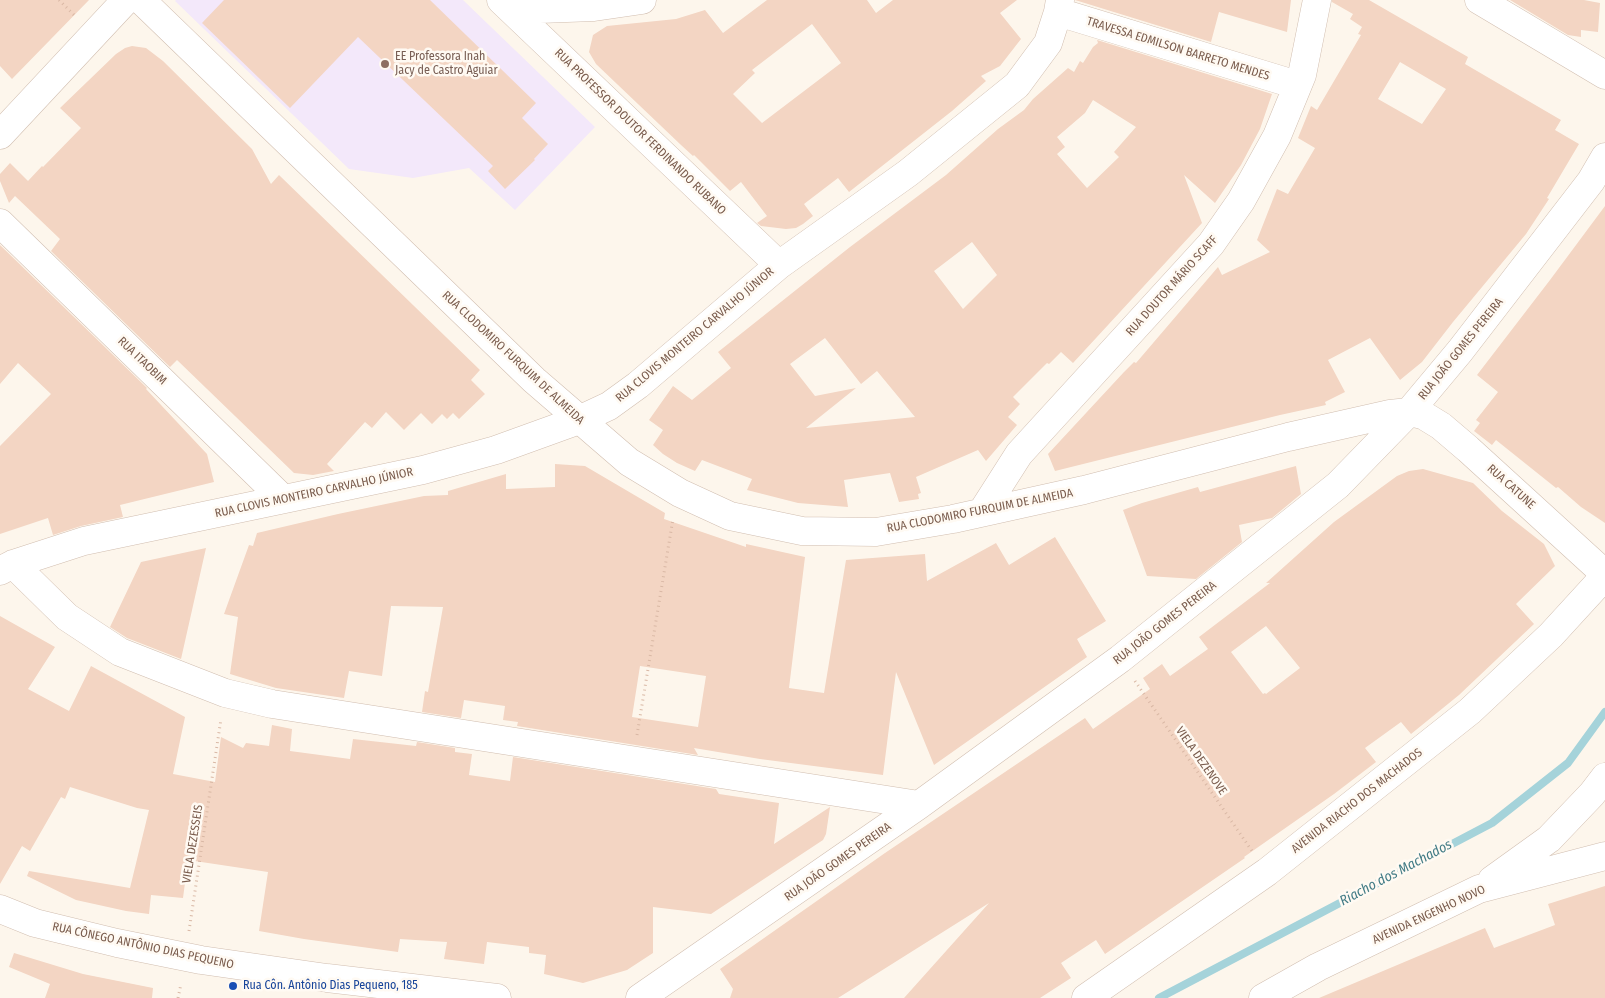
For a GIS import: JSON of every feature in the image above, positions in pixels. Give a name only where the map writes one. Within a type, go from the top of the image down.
[{"type":"street","points":[[0,135],[126,0]]},
{"type":"street","name":"RUA CLODOMIRO FURQUIM DE ALMEIDA","points":[[141,0],[534,380],[578,420],[629,462],[677,492],[730,516],[802,532],[876,532],[953,519],[1084,490],[1288,437],[1390,414],[1410,412]]},
{"type":"street","points":[[506,5],[594,7],[642,0]]},
{"type":"street","name":"RUA DOUTOR MÁRIO SCAFF","points":[[982,512],[1019,454],[1211,244],[1241,201],[1277,136],[1302,75],[1317,0]]},
{"type":"street","points":[[1478,0],[1605,74]]},
{"type":"street","name":"RUA PROFESSOR DOUTOR FERDINANDO RUBANO","points":[[506,5],[778,265]]},
{"type":"street","name":"RUA CLOVIS MONTEIRO CARVALHO JÚNIOR","points":[[7,567],[84,541],[432,468],[496,450],[578,420],[609,406],[638,385],[778,265],[908,173],[1017,86],[1048,43],[1059,6]]},
{"type":"street","name":"TRAVESSA EDMILSON BARRETO MENDES","points":[[1059,6],[1297,85]]},
{"type":"street","name":"RUA JOÃO GOMES PEREIRA","points":[[640,998],[919,805],[1120,659],[1338,485],[1410,412],[1498,303],[1591,181],[1605,157]]},
{"type":"street","name":"RUA ITAOBIM","points":[[0,223],[283,500]]},
{"type":"street","name":"RUA CATUNE","points":[[1410,412],[1423,415],[1441,426],[1462,443],[1605,575]]},
{"type":"street","points":[[7,567],[67,617],[120,652],[225,693],[272,704],[919,805]]},
{"type":"street","name":"AVENIDA RIACHO DOS MACHADOS","points":[[1086,998],[1267,872],[1470,711],[1551,635],[1605,575]]},
{"type":"street","points":[[1479,889],[1549,839],[1592,794],[1605,777]]},
{"type":"street","name":"AVENIDA ENGENHO NOVO","points":[[1263,998],[1318,967],[1479,889],[1605,856]]},
{"type":"street","name":"RUA CÔNEGO ANTÔNIO DIAS PEQUENO","points":[[0,909],[35,924],[185,957],[327,978],[497,998]]},
{"type":"path","points":[[633,760],[677,492]]},
{"type":"path","name":"VIELA DEZENOVE","points":[[1120,659],[1267,872]]},
{"type":"path","name":"VIELA DEZESSEIS","points":[[178,998],[225,693]]},
{"type":"shaded area","name":"EE Professora Inah Jacy de Castro Aguiar","points":[[176,0],[463,0],[595,127],[515,210],[469,168],[413,178],[349,169]]},
{"type":"building","points":[[0,0],[89,0],[12,79],[0,66]]},
{"type":"building","points":[[224,0],[430,0],[536,103],[522,118],[548,144],[535,160],[505,189],[488,171],[493,166],[358,37],[290,108],[202,23]]},
{"type":"building","points":[[767,0],[867,0],[876,13],[893,0],[1017,0],[1000,13],[1021,39],[1000,66],[981,76],[986,81],[952,111],[849,192],[838,178],[804,204],[813,216],[796,228],[786,229],[761,226],[757,223],[767,216],[741,182],[730,191],[596,64],[589,52],[593,35],[607,26],[676,19],[705,10],[723,33]],"holes":[[[812,24],[841,63],[762,123],[733,94],[755,73],[752,70]]]},
{"type":"building","points":[[1075,0],[1291,0],[1287,32],[1219,12],[1211,42]]},
{"type":"building","points":[[1332,0],[1369,0],[1468,57],[1465,64],[1561,120],[1555,130],[1579,144],[1547,198],[1549,199],[1526,234],[1422,362],[1400,380],[1370,338],[1328,360],[1345,392],[1325,402],[1326,405],[1055,471],[1048,454],[1124,372],[1134,362],[1136,363],[1218,267],[1222,275],[1270,252],[1257,240],[1277,189],[1288,194],[1315,148],[1298,138],[1311,106],[1317,110],[1361,35],[1358,34],[1362,27],[1350,19],[1353,14],[1332,2]],"holes":[[[1400,62],[1446,89],[1422,124],[1378,99]]]},
{"type":"building","points":[[1510,0],[1584,0],[1600,3],[1598,32],[1581,30],[1581,37],[1568,35]]},
{"type":"building","points":[[1097,40],[1272,94],[1260,129],[1241,165],[1215,203],[1184,175],[1202,223],[1073,363],[1061,352],[1049,364],[1047,363],[1013,397],[1020,404],[1008,417],[1017,425],[986,461],[978,450],[916,477],[921,493],[918,494],[919,499],[899,502],[890,473],[844,480],[848,507],[798,503],[747,490],[752,479],[702,460],[695,471],[677,463],[653,445],[663,430],[649,420],[673,386],[692,400],[731,368],[718,352],[850,247],[946,175],[998,129],[1024,110],[1033,99],[1068,68],[1074,72],[1080,61],[1083,63],[1093,47],[1098,43]],"holes":[[[1093,100],[1136,127],[1114,152],[1119,157],[1087,188],[1057,154],[1065,147],[1057,137],[1085,113]],[[972,242],[997,275],[963,309],[934,271]],[[825,338],[861,384],[877,371],[915,417],[806,428],[856,388],[815,396],[790,364]]]},
{"type":"building","points":[[132,46],[146,48],[163,61],[252,149],[271,184],[279,175],[480,370],[471,380],[485,394],[459,419],[453,413],[447,419],[442,414],[432,424],[421,413],[404,430],[386,412],[372,428],[365,422],[327,464],[334,471],[313,475],[294,473],[177,360],[170,367],[51,251],[60,239],[15,196],[9,203],[0,181],[0,174],[10,163],[28,181],[43,167],[81,128],[60,108],[116,54]]},
{"type":"building","points":[[1605,206],[1605,523],[1581,507],[1558,487],[1556,488],[1496,440],[1492,445],[1474,431],[1480,423],[1476,420],[1498,392],[1477,375]]},
{"type":"building","points":[[0,245],[147,388],[207,454],[214,482],[120,505],[123,517],[81,526],[53,535],[48,518],[0,534],[0,446],[51,394],[18,363],[0,384]]},
{"type":"building","points":[[555,464],[585,466],[665,513],[664,519],[746,547],[746,544],[805,557],[789,688],[824,693],[846,560],[925,554],[927,581],[996,543],[1009,565],[1055,537],[1106,621],[1077,639],[1087,657],[934,765],[896,672],[883,775],[760,759],[694,748],[698,755],[517,726],[518,722],[503,720],[505,706],[464,700],[461,718],[422,712],[425,691],[428,692],[443,607],[391,606],[382,676],[349,671],[344,698],[276,688],[230,674],[238,617],[224,614],[249,545],[253,546],[257,533],[424,496],[448,495],[448,491],[506,474],[506,489],[555,487]],"holes":[[[640,666],[706,676],[698,727],[632,717]]]},
{"type":"building","points":[[1296,466],[1301,494],[1272,518],[1239,525],[1242,542],[1196,579],[1147,576],[1123,510],[1198,487],[1200,492]]},
{"type":"building","points":[[1423,469],[1473,483],[1502,511],[1544,544],[1555,566],[1516,604],[1534,624],[1459,695],[1411,734],[1401,722],[1365,748],[1376,762],[1245,858],[1105,954],[1096,940],[1061,963],[1071,978],[1040,998],[904,998],[989,903],[838,998],[730,998],[733,989],[720,969],[885,853],[1085,718],[1093,729],[1150,689],[1143,678],[1162,664],[1170,676],[1208,649],[1199,637],[1270,583],[1266,583],[1334,522],[1397,476],[1409,471]],"holes":[[[1266,626],[1300,668],[1266,694],[1263,694],[1231,652]]]},
{"type":"building","points":[[206,548],[181,659],[127,638],[110,627],[141,562]]},
{"type":"building","points":[[0,616],[55,647],[28,689],[69,711],[91,666],[185,717],[173,774],[215,782],[221,737],[243,748],[246,743],[269,746],[272,725],[292,729],[290,751],[350,759],[353,739],[416,746],[417,742],[455,748],[455,752],[472,754],[469,775],[510,781],[513,757],[716,789],[719,794],[779,803],[774,844],[830,807],[826,834],[823,840],[711,914],[653,907],[653,953],[627,970],[583,983],[544,974],[546,955],[529,953],[529,947],[487,942],[484,964],[444,959],[447,942],[400,939],[398,952],[259,931],[268,872],[188,860],[183,898],[151,895],[149,914],[76,900],[27,876],[29,871],[130,888],[149,810],[70,787],[65,799],[61,797],[30,851],[22,846],[0,884]]},
{"type":"building","points":[[1605,886],[1605,998],[1319,998],[1485,928],[1494,948],[1555,925],[1548,904]]},
{"type":"building","points":[[14,953],[83,974],[153,988],[152,998],[45,998],[50,984],[9,967]]},
{"type":"waterway","name":"Riacho dos Machados","points":[[1159,998],[1492,823],[1568,763],[1605,712]]},
{"type":"place","name":"EE Professora Inah Jacy de Castro Aguiar","points":[[385,64]]},
{"type":"place","name":"Rua Côn. Antônio Dias Pequeno, 185","points":[[233,986]]}]
